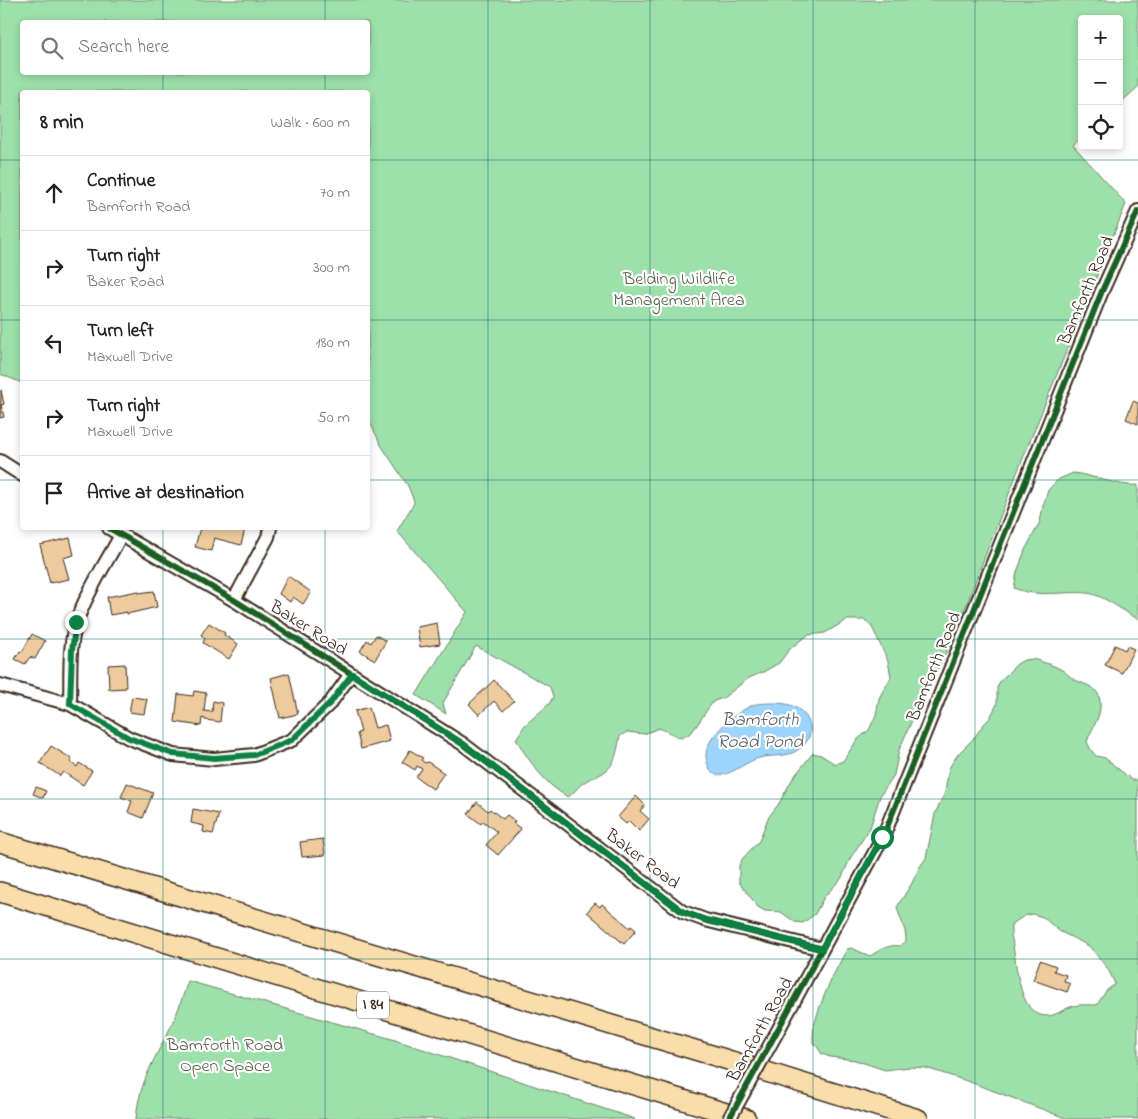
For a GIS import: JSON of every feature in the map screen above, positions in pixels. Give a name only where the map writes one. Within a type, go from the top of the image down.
[{"type":"highway","points":[[0,842],[918,1119]]},
{"type":"highway","name":"I 84","points":[[0,892],[746,1119]]},
{"type":"street","name":"Bamforth Road","points":[[730,1119],[882,837],[1102,291],[1138,211]]},
{"type":"street","points":[[0,461],[20,474]]},
{"type":"street","name":"Baker Road","points":[[112,530],[234,600],[463,744],[683,912],[705,920],[822,949]]},
{"type":"street","points":[[234,600],[268,537],[270,530]]},
{"type":"street","points":[[70,704],[72,650],[76,622],[86,599],[121,535]]},
{"type":"street","points":[[0,685],[70,704],[129,738],[173,754],[214,758],[254,755],[292,740],[331,702],[352,674]]},
{"type":"green space","name":"Belding Wildlife Management Area","points":[[0,0],[1138,0],[1138,87],[1123,100],[1123,15],[1078,15],[1078,141],[1073,145],[1126,204],[1017,473],[954,637],[917,709],[899,750],[894,775],[880,796],[870,828],[851,857],[841,879],[824,897],[815,914],[803,923],[795,922],[781,912],[765,911],[758,907],[739,882],[739,865],[759,841],[768,818],[778,805],[793,778],[813,753],[821,755],[835,764],[843,761],[857,740],[869,730],[876,715],[879,698],[891,677],[888,661],[871,625],[864,620],[847,620],[825,633],[809,635],[802,639],[789,650],[779,663],[749,678],[723,698],[714,701],[695,728],[681,738],[659,728],[644,734],[627,732],[620,736],[615,758],[610,767],[583,783],[568,797],[545,779],[532,764],[516,739],[525,725],[549,704],[553,697],[550,687],[476,646],[443,703],[446,714],[416,695],[467,612],[397,531],[414,501],[408,486],[381,445],[370,422],[370,90],[20,90],[20,382],[0,374]]},
{"type":"green space","points":[[1073,473],[1123,484],[1138,485],[1138,619],[1093,594],[1031,593],[1014,588],[1017,572],[1025,550],[1040,522],[1048,490],[1059,479]]},
{"type":"green space","points":[[1033,659],[1055,667],[1095,690],[1099,696],[1100,707],[1098,718],[1087,742],[1096,756],[1105,758],[1132,780],[1138,780],[1138,1119],[1068,1119],[970,1082],[926,1068],[910,1067],[885,1070],[855,1060],[830,1057],[822,1054],[813,1041],[813,1031],[820,1007],[830,981],[847,949],[851,948],[870,956],[888,947],[900,946],[906,941],[897,907],[926,858],[935,814],[945,792],[949,768],[958,754],[990,718],[997,704],[997,688],[1000,681],[1017,664],[1024,660]],"holes":[[[1032,914],[1043,917],[1059,931],[1089,946],[1108,969],[1115,984],[1106,991],[1097,1005],[1073,1006],[1048,1016],[1037,1014],[1030,1007],[1024,997],[1020,984],[1011,935],[1011,925],[1024,916]]]},
{"type":"green space","name":"Bamforth Road Open Space","points":[[188,981],[392,1039],[635,1119],[136,1119],[145,1080],[175,1017]]},
{"type":"water","name":"Bamforth Road Pond","points":[[782,703],[802,712],[809,722],[810,734],[807,740],[803,746],[792,753],[756,759],[726,774],[714,773],[709,768],[706,757],[711,741],[716,733],[732,718],[756,704]]},
{"type":"building","points":[[1,390],[4,404],[1,405],[4,417],[0,418]]},
{"type":"building","points":[[1133,401],[1138,403],[1138,424],[1126,419]]},
{"type":"building","points":[[199,530],[245,530],[241,545],[214,538],[211,551],[195,547]]},
{"type":"building","points":[[70,538],[74,555],[63,558],[69,579],[50,583],[40,545]]},
{"type":"building","points":[[288,576],[311,592],[303,604],[293,597],[290,602],[279,594]]},
{"type":"building","points":[[138,591],[138,593],[154,591],[157,607],[127,614],[127,612],[110,615],[107,597]]},
{"type":"building","points":[[209,623],[238,644],[229,659],[203,643],[205,638],[201,635]]},
{"type":"building","points":[[437,623],[440,644],[420,647],[417,627]]},
{"type":"building","points":[[32,634],[45,641],[35,659],[30,657],[25,664],[15,659],[20,651],[22,652]]},
{"type":"building","points":[[376,635],[386,641],[375,660],[360,651],[367,640],[371,643]]},
{"type":"building","points":[[1115,645],[1125,650],[1127,646],[1134,649],[1122,673],[1105,665]]},
{"type":"building","points":[[125,664],[126,688],[109,689],[108,665]]},
{"type":"building","points":[[289,673],[298,714],[280,718],[271,678]]},
{"type":"building","points":[[494,680],[514,701],[503,711],[494,701],[479,715],[469,704]]},
{"type":"building","points":[[194,691],[206,693],[204,711],[212,712],[213,701],[222,703],[220,722],[202,718],[201,726],[175,722],[178,694],[193,696]]},
{"type":"building","points":[[132,697],[147,699],[144,714],[129,712]]},
{"type":"building","points":[[369,707],[375,728],[386,725],[390,741],[361,749],[357,733],[361,732],[355,711]]},
{"type":"building","points":[[51,746],[72,759],[70,762],[77,767],[79,763],[92,771],[83,785],[63,772],[60,776],[40,763]]},
{"type":"building","points":[[410,750],[423,758],[421,760],[425,763],[428,762],[444,773],[433,789],[416,777],[422,769],[417,766],[415,770],[402,762]]},
{"type":"building","points":[[127,783],[153,793],[143,818],[128,812],[132,801],[121,797]]},
{"type":"building","points":[[36,787],[46,791],[43,798],[33,794]]},
{"type":"building","points":[[636,796],[645,805],[640,811],[649,819],[639,831],[629,821],[626,824],[618,817]]},
{"type":"building","points":[[477,802],[488,811],[490,809],[503,819],[507,815],[521,829],[498,855],[486,845],[497,832],[483,821],[481,824],[468,814]]},
{"type":"building","points":[[193,809],[219,814],[213,834],[203,832],[204,826],[191,823]]},
{"type":"building","points":[[323,839],[325,855],[302,857],[300,842]]},
{"type":"building","points":[[595,903],[600,907],[602,904],[630,928],[631,926],[636,930],[624,944],[587,912]]},
{"type":"building","points":[[1040,960],[1056,966],[1054,971],[1066,975],[1064,981],[1070,984],[1067,992],[1033,980]]},
{"type":"cycle path","points":[[729,1119],[883,837],[1102,291],[1138,211]]},
{"type":"cycle path","points":[[112,530],[234,600],[463,744],[683,912],[705,920],[822,949]]},
{"type":"route","points":[[76,622],[72,650],[70,704],[129,738],[173,754],[214,758],[254,755],[292,740],[331,702],[352,674],[463,744],[664,899],[683,912],[705,920],[822,949],[882,837]]}]
